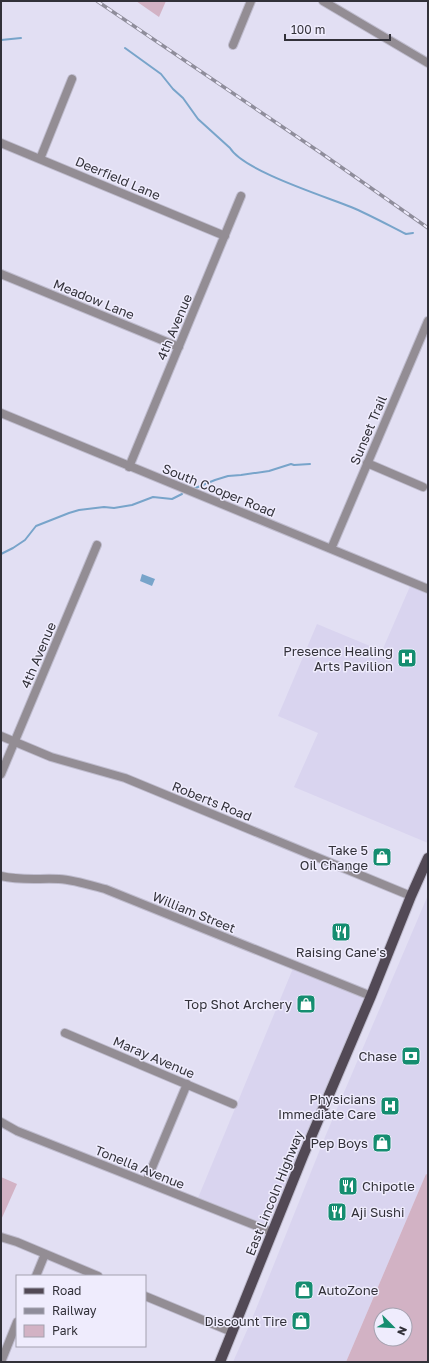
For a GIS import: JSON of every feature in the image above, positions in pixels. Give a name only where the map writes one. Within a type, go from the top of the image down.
[{"type":"main road","name":"East Lincoln Highway","points":[[220,1362],[303,1156],[428,858]]},
{"type":"street","points":[[233,45],[251,1]]},
{"type":"street","points":[[323,1],[428,63]]},
{"type":"street","points":[[40,159],[72,80]]},
{"type":"street","name":"Deerfield Lane","points":[[1,143],[225,236]]},
{"type":"street","name":"4th Avenue","points":[[129,467],[241,196]]},
{"type":"street","name":"Meadow Lane","points":[[1,274],[179,347]]},
{"type":"street","name":"Sunset Trail","points":[[331,549],[427,325]]},
{"type":"street","name":"South Cooper Road","points":[[1,413],[428,589]]},
{"type":"street","points":[[368,463],[424,487]]},
{"type":"street","name":"4th Avenue","points":[[1,774],[97,545]]},
{"type":"street","name":"Roberts Road","points":[[1,736],[51,757],[125,778],[411,896]]},
{"type":"street","name":"William Street","points":[[1,876],[34,880],[60,879],[105,889],[371,996]]},
{"type":"street","name":"Maray Avenue","points":[[65,1033],[233,1104]]},
{"type":"street","points":[[146,1182],[187,1084]]},
{"type":"street","name":"Tonella Avenue","points":[[1,1122],[17,1131],[272,1232]]},
{"type":"street","points":[[1,1237],[96,1275]]},
{"type":"street","points":[[36,1275],[45,1254]]},
{"type":"street","points":[[146,1296],[232,1332]]},
{"type":"street","points":[[1,1362],[16,1324]]},
{"type":"shaded area","points":[[411,584],[428,591],[428,843],[294,787],[318,733],[278,716],[317,624],[382,651]]},
{"type":"shaded area","points":[[428,895],[428,1174],[426,1174],[346,1362],[233,1362],[252,1319],[325,1137]]},
{"type":"shaded area","points":[[294,966],[368,997],[268,1225],[198,1198]]},
{"type":"green space","points":[[136,1],[166,1],[159,17]]},
{"type":"green space","points":[[426,1174],[428,1175],[428,1362],[346,1362]]},
{"type":"green space","points":[[1,1177],[17,1184],[1,1220]]},
{"type":"water","points":[[142,574],[155,579],[152,586],[140,581]]},
{"type":"waterway","points":[[1,40],[21,38]]},
{"type":"waterway","points":[[125,48],[161,74],[173,89],[183,98],[198,119],[238,157],[267,174],[358,210],[406,234],[413,233]]},
{"type":"waterway","points":[[193,489],[228,476],[269,471],[291,464],[310,464]]},
{"type":"waterway","points":[[1,554],[25,540],[36,526],[69,513],[79,510],[104,507],[114,508],[132,505],[153,497],[172,499],[182,494]]},
{"type":"railway","points":[[97,1],[321,153],[428,228]]},
{"type":"place","name":"Presence Healing Arts Pavilion","points":[[407,658]]},
{"type":"place","name":"Take 5 Oil Change","points":[[382,857]]},
{"type":"place","name":"Raising Cane's","points":[[341,932]]},
{"type":"place","name":"Top Shot Archery","points":[[306,1004]]},
{"type":"place","name":"Chase","points":[[411,1056]]},
{"type":"place","name":"Physicians Immediate Care","points":[[390,1106]]},
{"type":"place","name":"Pep Boys","points":[[382,1143]]},
{"type":"place","name":"Chipotle","points":[[348,1186]]},
{"type":"place","name":"Aji Sushi","points":[[337,1212]]},
{"type":"place","name":"AutoZone","points":[[304,1290]]},
{"type":"place","name":"Discount Tire","points":[[301,1321]]}]
